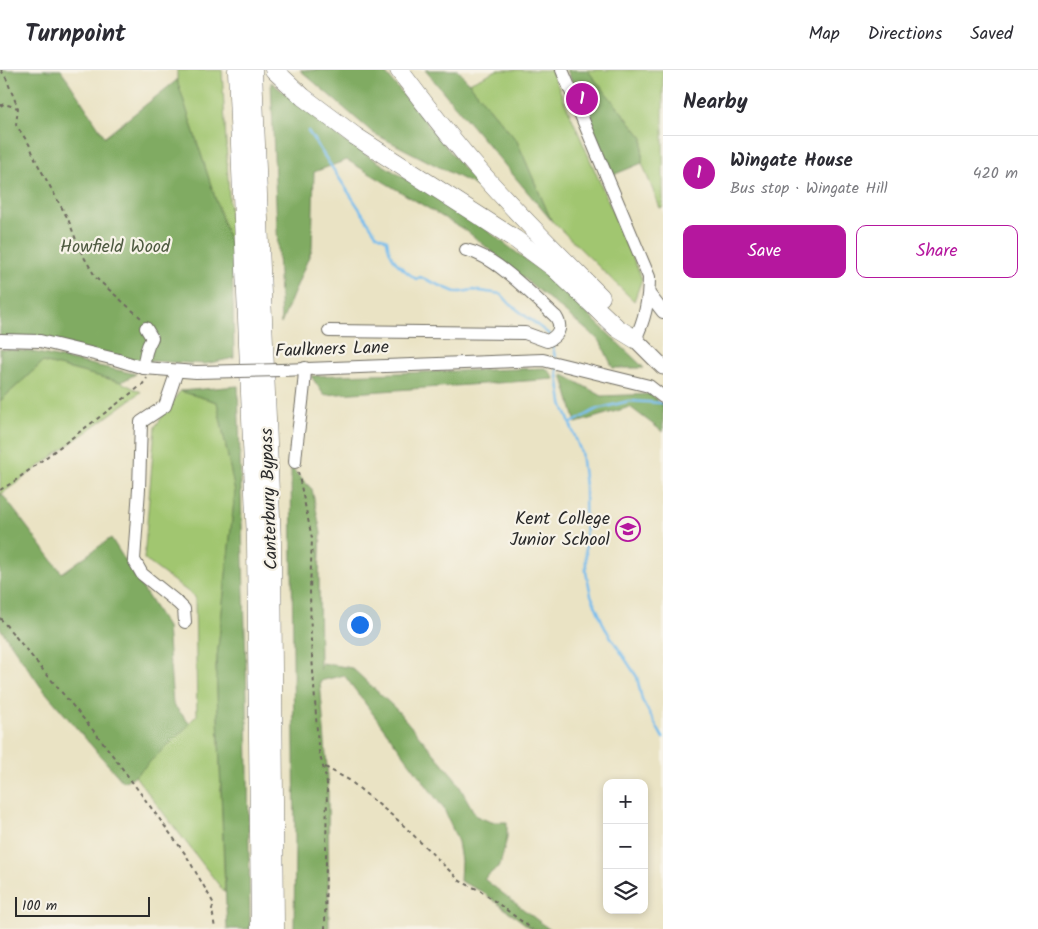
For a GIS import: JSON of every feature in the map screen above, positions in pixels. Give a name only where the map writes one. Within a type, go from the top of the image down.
[{"type":"highway","points":[[274,70],[303,97],[343,128],[396,164],[499,226],[554,268],[617,328],[635,339]]},
{"type":"highway","points":[[399,70],[478,169],[527,222],[624,320],[635,339]]},
{"type":"highway","name":"Canterbury Bypass","points":[[246,75],[256,542],[260,929]]},
{"type":"highway","name":"Canterbury Bypass","points":[[246,75],[272,543],[275,929]]},
{"type":"main road","points":[[635,339],[663,367]]},
{"type":"street","points":[[562,70],[619,210],[642,258],[648,277],[649,294],[640,330],[635,339]]},
{"type":"street","points":[[466,250],[477,252],[487,258],[556,317],[560,323],[559,332],[549,340]]},
{"type":"street","points":[[649,294],[663,312]]},
{"type":"street","points":[[144,368],[145,352],[152,338],[146,328]]},
{"type":"street","points":[[328,331],[525,333],[549,340]]},
{"type":"street","name":"Faulkners Lane","points":[[0,340],[40,341],[144,368],[196,372],[552,362],[649,386],[663,397]]},
{"type":"street","points":[[549,340],[552,362]]},
{"type":"street","points":[[295,462],[305,384],[305,368]]},
{"type":"street","points":[[177,371],[165,406],[141,422],[134,560],[142,574],[178,602],[184,609],[185,622]]},
{"type":"path","points":[[1,70],[18,108],[16,125],[29,144],[37,163],[68,219],[80,250],[96,278],[140,316],[146,328]]},
{"type":"path","points":[[0,106],[4,104],[18,108]]},
{"type":"path","points":[[0,490],[12,483],[142,385],[147,377],[144,368]]},
{"type":"path","points":[[295,462],[312,538],[311,641],[320,761],[325,767],[349,780],[400,822],[460,880],[481,890],[532,929]]},
{"type":"path","points":[[0,618],[97,734],[186,855],[214,904],[212,909],[215,929]]},
{"type":"path","points":[[325,767],[328,784],[325,929]]},
{"type":"green space","name":"Howfield Wood","points":[[0,70],[61,70],[105,137],[177,80],[232,250],[234,358],[205,364],[115,359],[0,340]]},
{"type":"green space","points":[[177,70],[222,70],[232,250],[177,80]]},
{"type":"green space","points":[[300,70],[383,70],[480,188],[373,133]]},
{"type":"green space","points":[[425,70],[458,70],[517,141],[551,220]]},
{"type":"green space","points":[[497,70],[551,70],[642,279],[634,301],[551,220],[517,141],[469,83]]},
{"type":"green space","points":[[567,70],[587,70],[643,138],[642,163],[613,175]]},
{"type":"green space","points":[[587,70],[663,70],[663,207],[660,208],[642,163],[643,138]]},
{"type":"green space","points":[[271,82],[344,141],[476,222],[549,277],[644,368],[613,368],[600,341],[468,232],[347,160],[314,172],[312,249],[281,324]]},
{"type":"green space","points":[[0,349],[33,352],[136,374],[121,382],[43,362],[0,401]]},
{"type":"green space","points":[[43,362],[121,382],[141,392],[0,495],[0,401]]},
{"type":"green space","points":[[546,368],[555,379],[324,395],[311,376]]},
{"type":"green space","points":[[562,374],[602,396],[651,394],[663,406],[663,432],[630,407],[576,423]]},
{"type":"green space","points":[[238,386],[247,698],[250,929],[227,929],[216,667],[235,492],[217,402],[180,391]]},
{"type":"green space","points":[[180,391],[217,402],[235,492],[216,667],[225,893],[135,776],[197,715],[195,597],[144,559],[155,427]]},
{"type":"green space","points":[[291,468],[312,489],[321,533],[319,576],[320,670],[322,663],[352,668],[397,710],[455,778],[476,816],[491,822],[507,822],[507,838],[500,865],[484,879],[549,929],[532,929],[481,891],[460,881],[461,861],[458,842],[444,809],[344,675],[320,681],[328,779],[329,929],[294,929],[295,839]]},
{"type":"green space","points":[[2,494],[62,573],[111,538],[167,627],[173,704],[190,724],[135,776],[123,782],[41,687],[0,628],[0,495]]},
{"type":"waterway","points":[[308,131],[376,234],[387,240],[390,253],[405,271],[416,279],[420,277],[455,292],[473,290],[501,294],[510,304],[550,335]]},
{"type":"waterway","points":[[552,343],[555,357]]},
{"type":"waterway","points":[[557,368],[562,403],[581,452],[585,486],[586,572],[591,595],[605,628],[637,677],[642,700],[663,738]]},
{"type":"waterway","points":[[570,424],[597,409],[629,401],[662,403]]},
{"type":"place","name":"Wingate House","points":[[582,99]]},
{"type":"place","name":"Kent College Junior School","points":[[628,529]]}]
